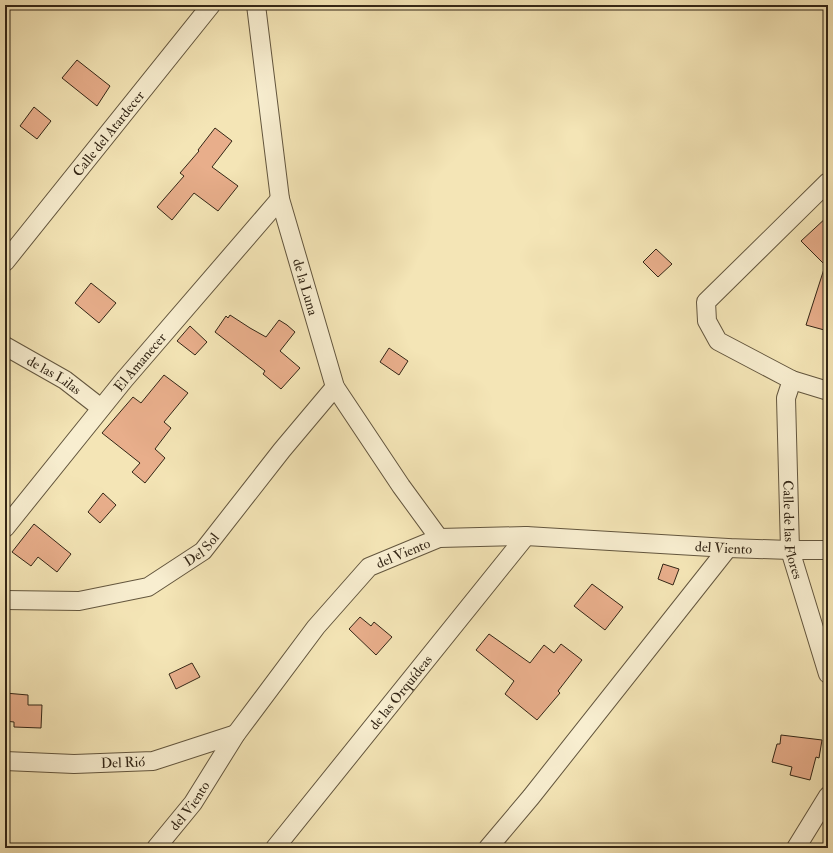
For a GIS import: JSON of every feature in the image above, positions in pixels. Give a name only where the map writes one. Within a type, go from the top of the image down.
[{"type":"street","name":"Calle del Atardecer","points":[[5,262],[211,5]]},
{"type":"street","name":"de la Luna","points":[[256,5],[280,199],[335,387],[401,486],[439,538]]},
{"type":"street","points":[[828,182],[706,302],[707,321],[718,341],[792,380],[828,391]]},
{"type":"street","name":"El Amanecer","points":[[5,528],[101,408],[280,199]]},
{"type":"street","name":"de las Lilas","points":[[5,346],[65,380],[101,408]]},
{"type":"street","name":"Calle de las Flores","points":[[792,380],[786,398],[790,550],[828,674]]},
{"type":"street","name":"Del Sol","points":[[5,600],[79,601],[148,587],[203,552],[282,450],[335,387]]},
{"type":"street","name":"del Viento","points":[[156,848],[193,803],[236,734],[316,627],[369,567],[439,538],[526,536],[728,548],[828,550]]},
{"type":"street","name":"de las Orquídeas","points":[[275,848],[526,536]]},
{"type":"street","points":[[488,848],[531,797],[728,548]]},
{"type":"street","name":"Del Rió","points":[[5,762],[74,764],[153,761],[236,734]]},
{"type":"street","points":[[796,848],[828,796]]},
{"type":"building","points":[[77,60],[110,86],[97,106],[62,78]]},
{"type":"building","points":[[34,107],[51,121],[37,139],[20,126]]},
{"type":"building","points":[[215,128],[232,141],[212,167],[238,186],[218,211],[194,193],[172,220],[157,207],[184,176],[180,173],[199,151],[198,150]]},
{"type":"building","points":[[828,216],[828,268],[801,241]]},
{"type":"building","points":[[656,249],[672,264],[658,277],[643,262]]},
{"type":"building","points":[[824,269],[828,270],[828,331],[806,325]]},
{"type":"building","points":[[91,283],[116,303],[99,323],[75,303]]},
{"type":"building","points":[[230,315],[266,337],[279,320],[295,332],[280,351],[300,368],[281,389],[263,374],[265,371],[215,332],[226,316],[228,318]]},
{"type":"building","points":[[190,326],[207,342],[195,355],[177,341]]},
{"type":"building","points":[[389,348],[408,361],[399,375],[380,362]]},
{"type":"building","points":[[164,375],[188,393],[164,422],[171,428],[155,449],[165,458],[145,483],[132,472],[140,463],[102,433],[133,397],[141,403]]},
{"type":"building","points":[[103,493],[116,505],[100,523],[88,512]]},
{"type":"building","points":[[34,524],[71,554],[57,572],[38,557],[31,566],[12,552]]},
{"type":"building","points":[[663,564],[679,569],[673,585],[658,579]]},
{"type":"building","points":[[592,584],[623,607],[605,630],[574,606]]},
{"type":"building","points":[[360,617],[371,626],[374,622],[392,637],[376,655],[349,629]]},
{"type":"building","points":[[489,634],[530,663],[544,645],[554,653],[561,644],[582,660],[558,691],[560,693],[537,720],[505,694],[514,681],[476,650]]},
{"type":"building","points":[[192,663],[200,677],[176,689],[169,674]]},
{"type":"building","points":[[5,693],[28,695],[28,705],[42,705],[41,728],[14,727],[14,722],[5,721]]},
{"type":"building","points":[[781,735],[822,740],[819,758],[816,757],[810,780],[790,775],[792,767],[772,762],[777,744],[780,744]]}]
